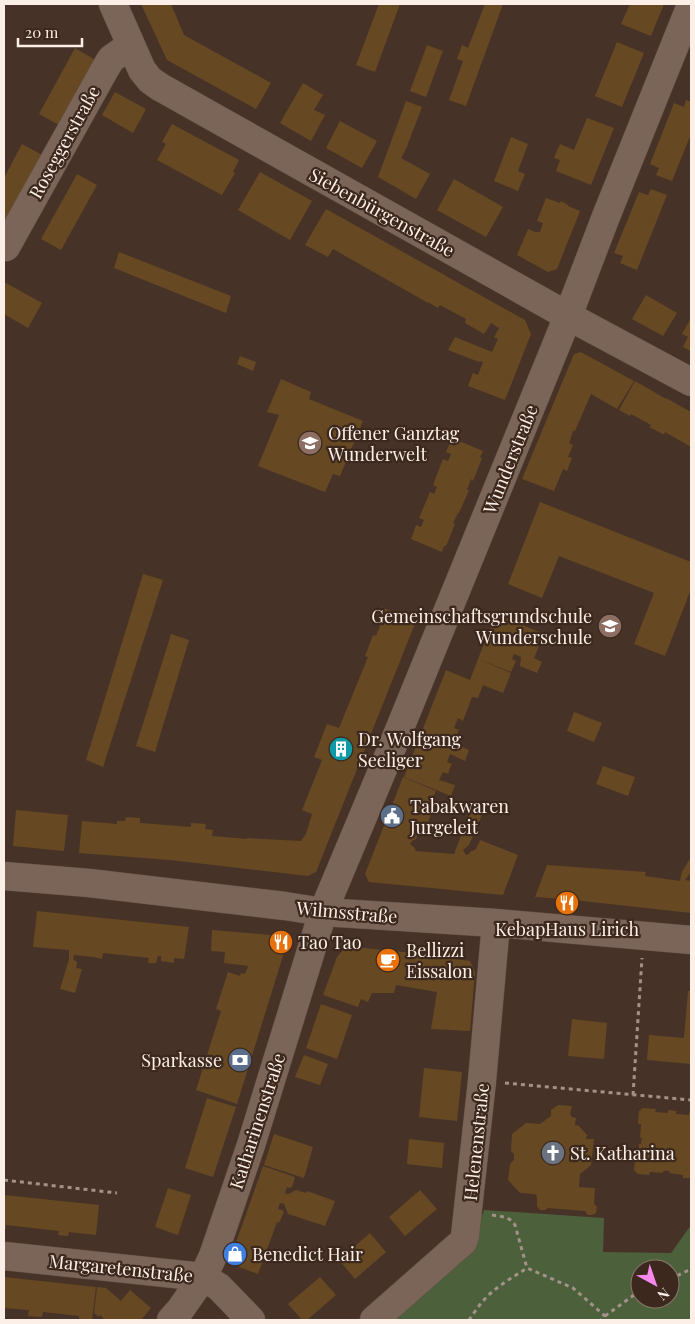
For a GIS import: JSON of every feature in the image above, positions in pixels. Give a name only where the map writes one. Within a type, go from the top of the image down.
[{"type":"street","name":"Siebenbürgenstraße","points":[[113,4],[142,70],[160,88],[568,316],[691,382]]},
{"type":"street","name":"Wunderstraße","points":[[323,912],[390,754],[568,316],[691,5]]},
{"type":"street","name":"Roseggerstraße","points":[[6,247],[111,59],[131,45]]},
{"type":"street","name":"Wilmsstraße","points":[[4,876],[89,883],[323,912],[496,923],[691,940]]},
{"type":"street","name":"Katharinenstraße","points":[[171,1320],[202,1277],[213,1256],[251,1145],[323,912]]},
{"type":"street","name":"Helenenstraße","points":[[374,1320],[462,1242],[465,1236],[482,1081],[496,923]]},
{"type":"street","name":"Margaretenstraße","points":[[4,1256],[202,1277],[219,1287],[251,1320]]},
{"type":"path","points":[[634,1094],[644,937]]},
{"type":"path","points":[[482,1081],[691,1100]]},
{"type":"path","points":[[4,1180],[117,1193]]},
{"type":"path","points":[[468,1221],[482,1214],[507,1217],[511,1220],[516,1231],[527,1268],[573,1288],[605,1316]]},
{"type":"path","points":[[469,1320],[482,1301],[506,1281],[527,1268]]},
{"type":"path","points":[[601,1320],[630,1298]]},
{"type":"green space","points":[[484,1210],[604,1218],[603,1252],[671,1253],[691,1225],[691,1320],[386,1320],[472,1244]]},
{"type":"building","points":[[141,4],[171,4],[184,35],[271,83],[256,109],[167,60]]},
{"type":"building","points":[[379,4],[400,4],[375,72],[356,65]]},
{"type":"building","points":[[485,4],[503,4],[466,106],[449,100],[463,61],[457,59],[462,45],[468,48]]},
{"type":"building","points":[[630,4],[664,4],[651,36],[621,24]]},
{"type":"building","points":[[617,42],[644,53],[622,107],[595,96]]},
{"type":"building","points":[[427,45],[443,51],[426,97],[410,91]]},
{"type":"building","points":[[75,48],[95,60],[59,125],[39,114]]},
{"type":"building","points":[[303,83],[323,95],[314,110],[325,115],[311,141],[280,123]]},
{"type":"building","points":[[115,92],[146,109],[133,133],[102,115]]},
{"type":"building","points":[[686,100],[691,102],[691,134],[672,181],[656,175],[659,168],[650,164],[674,103],[684,107]]},
{"type":"building","points":[[406,101],[422,107],[401,158],[430,174],[416,199],[378,177]]},
{"type":"building","points":[[587,118],[614,128],[591,185],[556,171],[560,160],[554,158],[560,144],[574,150]]},
{"type":"building","points":[[340,121],[377,141],[362,168],[326,148]]},
{"type":"building","points":[[172,124],[239,160],[233,172],[235,173],[222,195],[157,160],[166,144],[162,142]]},
{"type":"building","points":[[511,137],[528,144],[518,171],[525,174],[518,191],[494,181]]},
{"type":"building","points":[[22,144],[42,155],[7,221],[4,219],[4,178]]},
{"type":"building","points":[[260,172],[312,201],[290,240],[238,210]]},
{"type":"building","points":[[77,174],[97,185],[61,250],[41,239]]},
{"type":"building","points":[[454,179],[503,207],[486,237],[437,210]]},
{"type":"building","points":[[651,189],[667,195],[637,270],[620,263],[623,256],[614,253],[639,192],[648,195]]},
{"type":"building","points":[[546,198],[560,203],[561,201],[580,211],[557,269],[548,272],[517,255],[528,229],[540,232],[543,223],[537,221]]},
{"type":"building","points":[[326,209],[525,320],[531,334],[505,400],[468,386],[473,373],[478,375],[483,362],[448,350],[455,337],[492,352],[498,339],[494,337],[499,328],[491,323],[484,334],[465,323],[466,319],[440,305],[438,308],[428,303],[333,249],[328,257],[305,245]]},
{"type":"building","points":[[119,252],[231,296],[226,313],[114,268]]},
{"type":"building","points":[[4,282],[42,303],[28,328],[4,314]]},
{"type":"building","points":[[646,295],[677,313],[663,336],[632,319]]},
{"type":"building","points":[[691,318],[691,351],[683,347],[688,337],[682,334]]},
{"type":"building","points":[[581,352],[634,381],[617,409],[591,394],[569,443],[573,445],[568,457],[572,458],[567,471],[563,469],[554,491],[522,479],[574,354]]},
{"type":"building","points":[[240,356],[256,362],[253,371],[237,364]]},
{"type":"building","name":"Offener Ganztag Wunderwelt","points":[[281,379],[311,392],[309,399],[363,421],[340,476],[333,474],[325,492],[258,466],[279,415],[267,412]]},
{"type":"building","points":[[635,381],[691,412],[691,447],[665,432],[664,435],[649,427],[651,425],[631,414],[630,416],[619,410]]},
{"type":"building","points":[[452,438],[483,451],[473,481],[471,479],[467,490],[469,490],[442,552],[411,539],[416,525],[421,527],[424,520],[419,518],[430,492],[434,494],[437,487],[433,485],[443,459],[448,461],[451,454],[446,452]]},
{"type":"building","points":[[540,502],[691,562],[691,589],[665,656],[634,644],[654,593],[559,556],[542,598],[508,584]]},
{"type":"building","points":[[143,574],[163,580],[103,767],[86,760]]},
{"type":"building","points":[[381,607],[416,621],[316,872],[308,876],[170,860],[79,853],[82,821],[117,824],[117,821],[125,821],[126,817],[140,818],[140,823],[191,827],[191,823],[206,824],[205,829],[213,830],[212,836],[301,841],[306,834],[312,814],[302,810],[322,760],[314,757],[327,724],[339,728],[368,657],[365,656],[373,635],[376,636],[383,618],[383,614],[379,612]]},
{"type":"building","points":[[496,614],[544,634],[534,658],[542,662],[537,673],[520,666],[521,657],[514,654],[512,659],[516,661],[511,672],[478,659]]},
{"type":"building","points":[[171,634],[189,640],[155,752],[136,746]]},
{"type":"building","points":[[478,659],[511,673],[503,693],[483,685],[478,698],[472,697],[463,721],[458,718],[454,728],[459,730],[453,743],[469,750],[465,761],[450,754],[447,762],[452,764],[448,774],[443,772],[439,780],[455,785],[451,796],[404,777],[446,670],[470,680]]},
{"type":"building","points":[[574,712],[602,723],[594,742],[567,731]]},
{"type":"building","points":[[603,766],[635,777],[628,796],[596,784]]},
{"type":"building","points":[[403,777],[436,791],[429,808],[433,810],[426,827],[422,826],[416,839],[410,844],[416,851],[454,854],[473,805],[484,810],[469,845],[463,850],[466,855],[469,854],[476,849],[480,840],[518,855],[503,895],[369,882],[365,874]]},
{"type":"building","points":[[16,810],[68,815],[64,851],[13,846]]},
{"type":"building","points":[[691,857],[691,872],[685,880],[691,881],[691,913],[535,897],[547,865],[646,872],[645,876],[680,881],[682,872]]},
{"type":"building","points":[[37,911],[189,927],[184,959],[174,958],[174,963],[161,961],[161,956],[158,956],[156,963],[148,963],[149,958],[103,953],[102,959],[74,955],[73,959],[77,962],[76,968],[82,969],[75,993],[60,989],[69,959],[69,950],[33,947]]},
{"type":"building","points":[[212,930],[282,936],[287,943],[237,1104],[196,1090],[221,1011],[216,1009],[228,972],[240,976],[241,973],[245,974],[248,966],[224,963],[225,952],[211,951]]},
{"type":"building","points":[[354,947],[470,961],[475,972],[470,1031],[431,1029],[437,992],[396,985],[394,993],[372,993],[368,1002],[361,999],[358,1007],[323,995],[337,957],[343,950]]},
{"type":"building","points":[[688,991],[691,991],[691,1064],[647,1060],[649,1035],[684,1038]]},
{"type":"building","points":[[321,1004],[352,1015],[337,1059],[306,1048]]},
{"type":"building","points":[[572,1019],[607,1023],[604,1059],[568,1056]]},
{"type":"building","points":[[304,1055],[328,1064],[320,1085],[295,1077]]},
{"type":"building","points":[[424,1068],[462,1072],[457,1121],[419,1117]]},
{"type":"building","points":[[207,1098],[236,1107],[213,1177],[185,1168]]},
{"type":"building","name":"St. Katharina","points":[[558,1105],[572,1106],[570,1114],[576,1118],[575,1125],[579,1126],[587,1135],[586,1139],[594,1139],[591,1165],[580,1174],[579,1187],[595,1188],[594,1204],[597,1207],[596,1213],[592,1215],[588,1215],[585,1211],[548,1208],[540,1210],[537,1206],[535,1194],[520,1193],[508,1180],[510,1164],[514,1160],[514,1154],[511,1151],[512,1134],[526,1123],[540,1124],[551,1116],[551,1110]]},
{"type":"building","points":[[643,1108],[656,1109],[655,1112],[668,1113],[668,1110],[676,1111],[676,1114],[689,1115],[689,1112],[691,1112],[691,1178],[683,1178],[683,1175],[669,1173],[670,1171],[663,1171],[663,1173],[650,1172],[649,1175],[638,1174],[634,1170],[635,1158],[638,1158],[639,1144],[641,1144],[642,1138],[640,1138],[641,1124],[638,1124],[639,1111]]},
{"type":"building","points":[[274,1134],[313,1147],[304,1178],[264,1165]]},
{"type":"building","points":[[409,1139],[444,1143],[442,1168],[407,1164]]},
{"type":"building","points":[[263,1166],[295,1177],[292,1187],[287,1187],[285,1193],[288,1194],[296,1190],[306,1193],[307,1191],[335,1201],[325,1226],[288,1214],[284,1204],[280,1203],[278,1209],[284,1212],[279,1223],[277,1222],[258,1274],[239,1267],[242,1260],[234,1257],[232,1254]]},
{"type":"building","points":[[168,1188],[191,1195],[178,1235],[155,1227]]},
{"type":"building","points":[[420,1190],[437,1209],[405,1236],[389,1217]]},
{"type":"building","points":[[4,1195],[99,1205],[96,1235],[69,1232],[68,1236],[58,1235],[59,1231],[6,1225],[6,1229],[4,1229]]},
{"type":"building","points":[[370,1233],[386,1252],[355,1279],[339,1260]]},
{"type":"building","points":[[4,1277],[96,1287],[92,1320],[79,1320],[79,1316],[43,1312],[42,1317],[28,1316],[29,1310],[4,1308]]},
{"type":"building","points":[[320,1277],[336,1295],[307,1320],[302,1320],[288,1304]]},
{"type":"building","points":[[97,1287],[106,1288],[121,1301],[130,1290],[151,1308],[141,1320],[105,1320],[100,1315],[99,1317],[94,1313]]},
{"type":"place","name":"Offener Ganztag Wunderwelt","points":[[310,443]]},
{"type":"place","name":"Gemeinschaftsgrundschule Wunderschule","points":[[610,626]]},
{"type":"place","name":"Dr. Wolfgang Seeliger","points":[[341,749]]},
{"type":"place","name":"Tabakwaren Jurgeleit","points":[[392,816]]},
{"type":"place","name":"KebapHaus Lirich","points":[[567,903]]},
{"type":"place","name":"Tao Tao","points":[[281,942]]},
{"type":"place","name":"Bellizzi Eissalon","points":[[388,960]]},
{"type":"place","name":"Sparkasse","points":[[240,1060]]},
{"type":"place","name":"St. Katharina","points":[[553,1153]]},
{"type":"place","name":"Benedict Hair","points":[[235,1254]]}]
